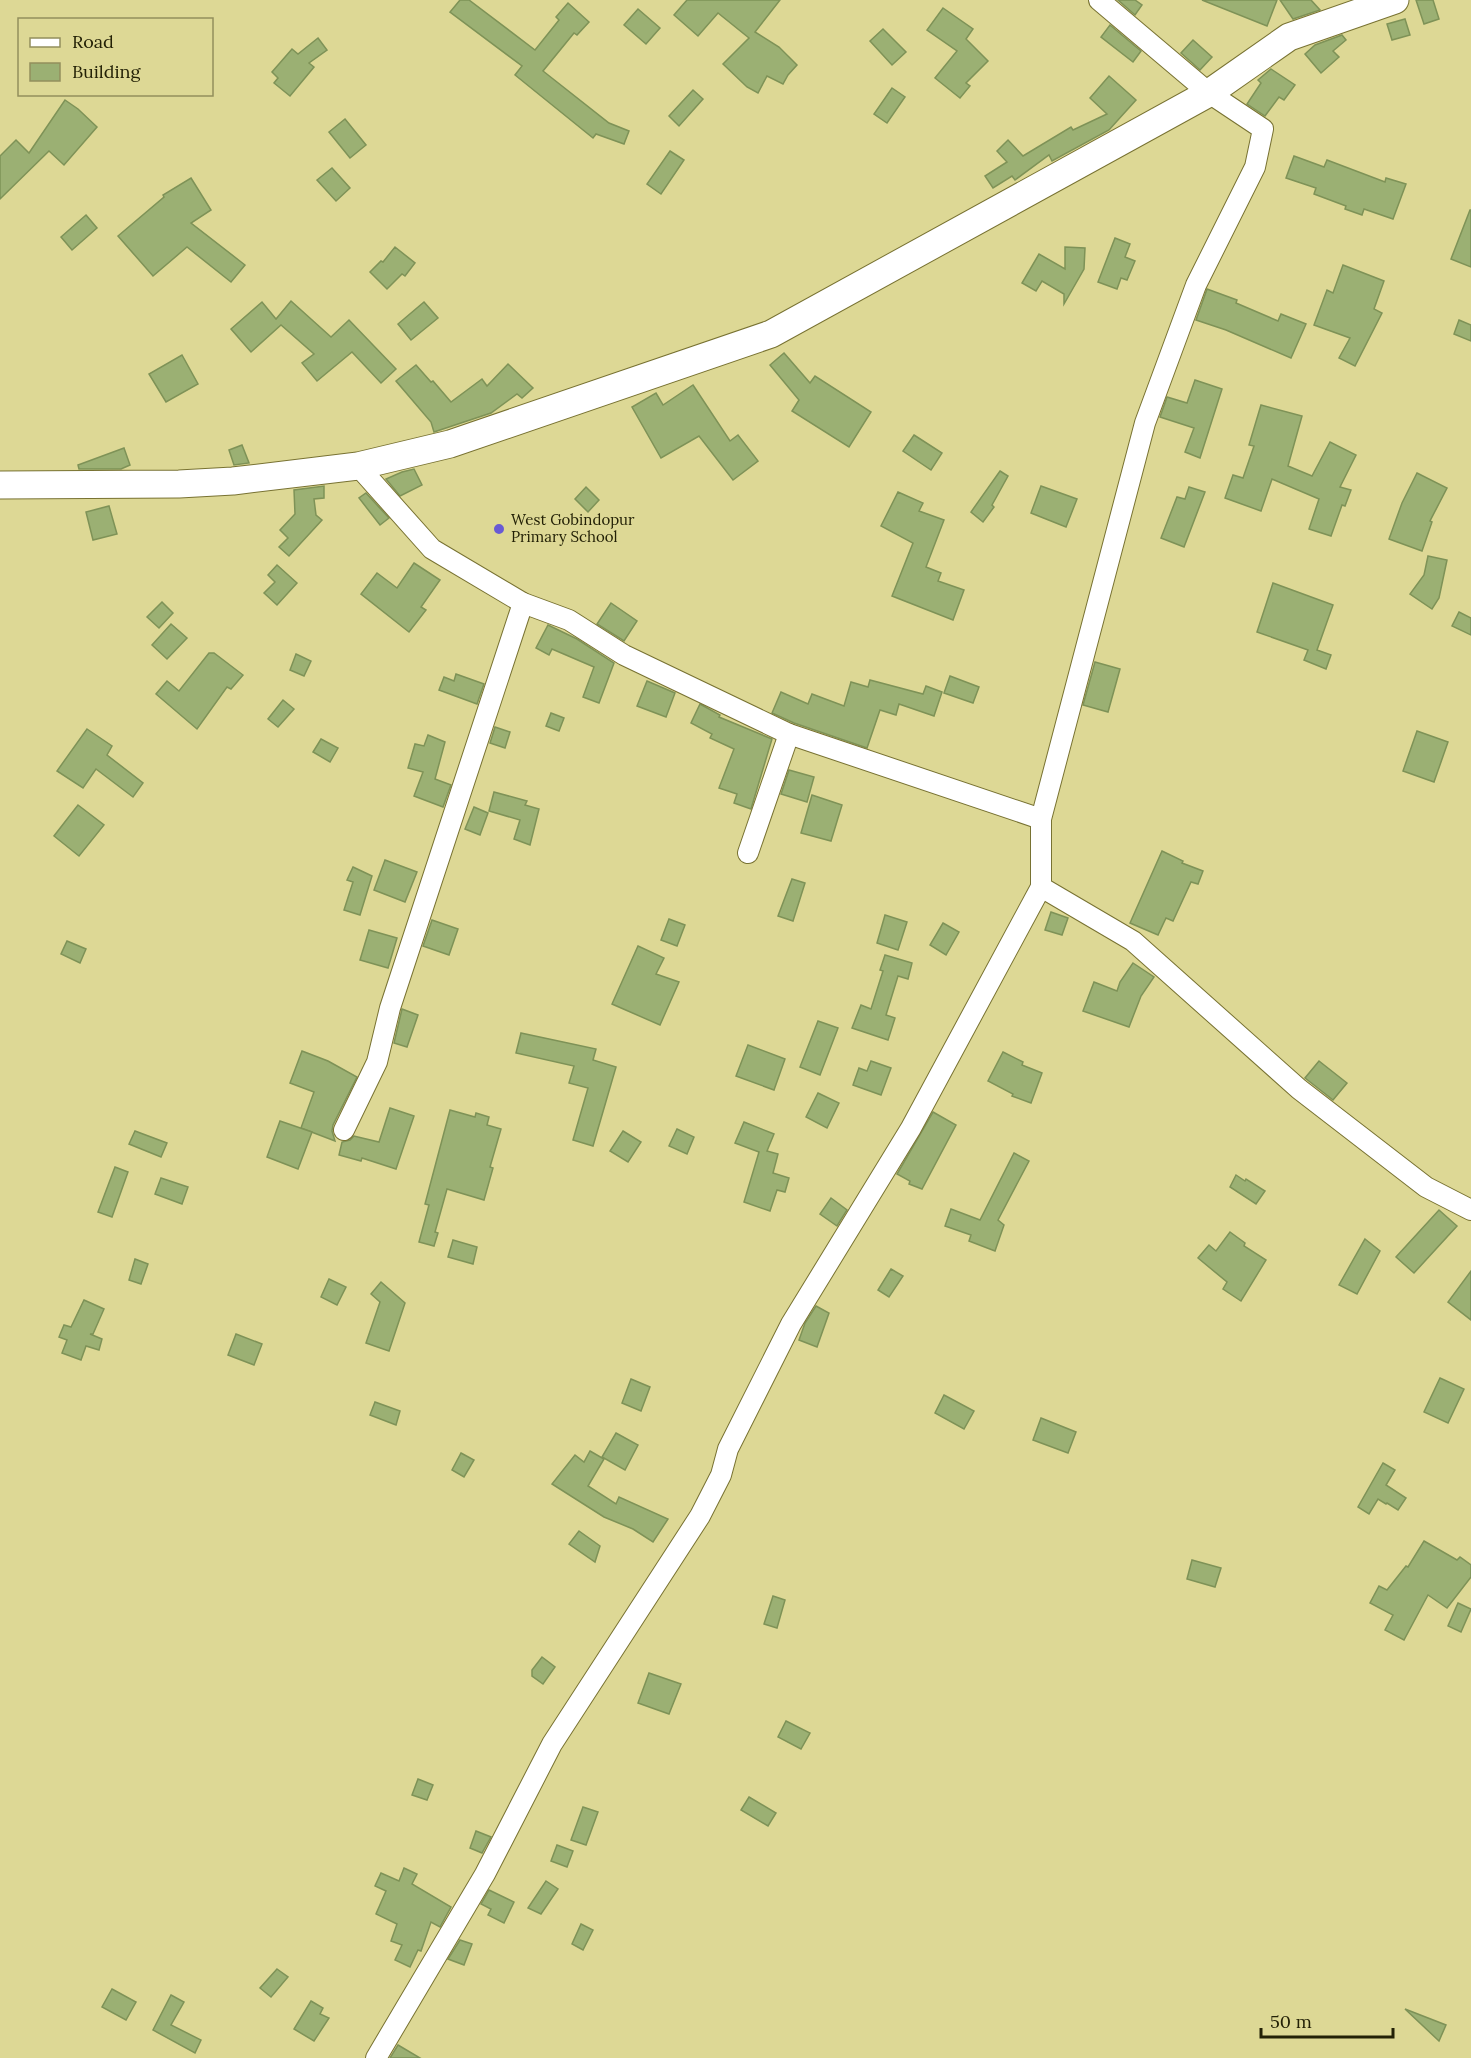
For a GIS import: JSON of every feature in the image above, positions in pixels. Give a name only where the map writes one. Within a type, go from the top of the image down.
[{"type":"main road","points":[[0,484],[179,484],[233,481],[358,466],[450,444],[771,334],[1209,93],[1289,37],[1395,0]]},
{"type":"street","points":[[376,2058],[485,1874],[552,1744],[700,1516],[721,1475],[728,1449],[791,1324],[910,1128],[1041,887],[1041,819],[1145,423],[1196,285],[1255,167],[1263,129],[1209,93],[1100,0]]},
{"type":"street","points":[[358,466],[432,549],[523,603],[569,620],[624,655],[789,734],[1041,819]]},
{"type":"street","points":[[344,1130],[377,1062],[390,1008],[523,603]]},
{"type":"street","points":[[748,853],[789,734]]},
{"type":"street","points":[[1041,887],[1133,941],[1299,1089],[1426,1187],[1471,1210]]},
{"type":"building","points":[[460,0],[469,0],[535,50],[559,20],[556,17],[568,3],[589,22],[577,35],[574,33],[543,71],[609,123],[629,131],[624,144],[596,134],[593,138],[515,75],[522,66],[450,12]]},
{"type":"building","points":[[687,0],[780,0],[755,32],[779,47],[797,65],[783,84],[767,76],[758,93],[747,87],[723,64],[749,38],[718,13],[698,36],[674,15]]},
{"type":"building","points":[[1118,0],[1135,0],[1142,5],[1135,15]]},
{"type":"building","points":[[1202,0],[1277,0],[1267,26]]},
{"type":"building","points":[[1280,0],[1311,0],[1320,10],[1293,19]]},
{"type":"building","points":[[1416,0],[1433,0],[1439,19],[1424,24]]},
{"type":"building","points":[[943,8],[973,29],[966,39],[988,61],[966,83],[970,86],[960,98],[935,78],[957,51],[927,30]]},
{"type":"building","points":[[638,9],[660,28],[646,44],[624,25]]},
{"type":"building","points":[[1405,19],[1410,35],[1392,40],[1387,24]]},
{"type":"building","points":[[1110,25],[1141,51],[1133,62],[1101,37]]},
{"type":"building","points":[[883,29],[906,52],[892,65],[870,41]]},
{"type":"building","points":[[1342,35],[1346,40],[1333,51],[1339,57],[1321,73],[1305,54],[1315,45]]},
{"type":"building","points":[[318,38],[327,50],[309,63],[314,67],[290,96],[274,83],[278,78],[272,72],[292,49],[298,54]]},
{"type":"building","points":[[1193,40],[1212,57],[1200,70],[1181,53]]},
{"type":"building","points":[[1271,69],[1295,85],[1284,100],[1279,97],[1265,116],[1247,104],[1261,83],[1258,80]]},
{"type":"building","points":[[1109,76],[1136,100],[1109,130],[1052,161],[1049,155],[1015,180],[1012,176],[993,188],[985,176],[1007,162],[997,151],[1008,140],[1023,156],[1071,127],[1073,130],[1107,114],[1090,98]]},
{"type":"building","points":[[892,88],[905,97],[887,123],[874,114]]},
{"type":"building","points":[[693,90],[703,99],[679,126],[669,116]]},
{"type":"building","points":[[65,100],[97,127],[64,165],[49,151],[0,199],[0,156],[16,140],[29,153]]},
{"type":"building","points":[[345,119],[366,145],[350,158],[329,132]]},
{"type":"building","points":[[670,151],[684,160],[661,194],[647,184]]},
{"type":"building","points":[[1294,156],[1324,167],[1327,160],[1385,182],[1386,178],[1406,184],[1393,219],[1364,209],[1362,215],[1345,209],[1346,206],[1314,194],[1316,188],[1286,178]]},
{"type":"building","points":[[332,168],[350,188],[336,201],[317,180]]},
{"type":"building","points":[[191,178],[211,210],[191,223],[245,265],[231,282],[187,247],[153,276],[118,236],[164,197],[163,195]]},
{"type":"building","points":[[1471,210],[1471,267],[1451,259]]},
{"type":"building","points":[[86,215],[97,228],[72,250],[61,237]]},
{"type":"building","points":[[1115,238],[1130,244],[1125,257],[1135,261],[1127,280],[1121,278],[1117,289],[1098,282]]},
{"type":"building","points":[[395,247],[415,263],[405,276],[402,274],[387,289],[370,272],[381,261],[383,262]]},
{"type":"building","points":[[1065,247],[1085,248],[1084,269],[1064,304],[1064,294],[1042,281],[1036,291],[1022,283],[1039,254],[1065,269]]},
{"type":"building","points":[[1343,265],[1384,281],[1374,309],[1382,313],[1355,366],[1339,358],[1350,338],[1314,325],[1327,290],[1333,293]]},
{"type":"building","points":[[1207,289],[1237,300],[1236,303],[1278,321],[1281,314],[1306,324],[1291,358],[1226,330],[1196,320]]},
{"type":"building","points":[[291,301],[331,337],[349,320],[396,369],[381,383],[352,352],[317,381],[302,363],[314,354],[281,325],[251,352],[231,329],[262,302],[276,319]]},
{"type":"building","points":[[424,302],[438,318],[411,340],[398,324]]},
{"type":"building","points":[[1459,320],[1471,325],[1471,341],[1454,334]]},
{"type":"building","points":[[784,353],[810,383],[815,376],[871,412],[849,447],[792,411],[799,400],[770,365]]},
{"type":"building","points":[[182,355],[198,384],[166,402],[149,374]]},
{"type":"building","points":[[508,364],[533,388],[522,398],[517,394],[491,413],[434,432],[431,422],[396,381],[416,365],[451,402],[482,379],[487,386]]},
{"type":"building","points":[[1195,380],[1222,389],[1200,458],[1185,452],[1194,428],[1160,417],[1167,397],[1187,403]]},
{"type":"building","points":[[693,385],[730,441],[738,435],[758,461],[733,480],[699,436],[661,458],[632,407],[656,393],[663,405]]},
{"type":"building","points":[[1261,405],[1302,416],[1288,466],[1312,476],[1330,442],[1356,455],[1340,487],[1351,490],[1345,506],[1342,505],[1331,536],[1309,529],[1319,499],[1272,479],[1261,511],[1225,498],[1233,475],[1243,478],[1254,446],[1249,445]]},
{"type":"building","points":[[914,435],[942,453],[931,470],[903,451]]},
{"type":"building","points":[[242,445],[249,463],[234,465],[229,450]]},
{"type":"building","points":[[124,448],[130,465],[121,469],[79,469],[78,465]]},
{"type":"building","points":[[414,469],[422,485],[400,496],[386,479]]},
{"type":"building","points":[[1000,471],[1008,476],[992,505],[994,507],[983,522],[971,512]]},
{"type":"building","points":[[1417,473],[1447,488],[1430,521],[1432,522],[1422,551],[1389,539],[1402,503]]},
{"type":"building","points":[[324,486],[324,498],[314,499],[316,515],[322,520],[289,556],[279,547],[288,538],[280,530],[295,514],[294,490]]},
{"type":"building","points":[[1041,486],[1077,499],[1066,527],[1031,513]]},
{"type":"building","points":[[586,487],[599,500],[588,512],[575,499]]},
{"type":"building","points":[[1189,487],[1205,492],[1184,547],[1161,538],[1177,497],[1185,499]]},
{"type":"building","points":[[898,492],[923,503],[919,511],[944,520],[926,567],[941,573],[938,581],[964,590],[953,620],[892,596],[913,543],[881,526]]},
{"type":"building","points":[[366,493],[389,518],[380,525],[359,498]]},
{"type":"building","points":[[109,506],[117,534],[93,540],[86,512]]},
{"type":"building","points":[[1428,556],[1447,560],[1439,598],[1432,609],[1410,594],[1424,575]]},
{"type":"building","points":[[414,563],[440,580],[421,607],[426,610],[409,632],[361,594],[377,573],[397,588]]},
{"type":"building","points":[[277,565],[297,583],[277,605],[264,593],[275,582],[268,575]]},
{"type":"building","points":[[1273,583],[1333,605],[1317,650],[1331,655],[1326,669],[1304,660],[1308,650],[1257,632]]},
{"type":"building","points":[[162,602],[173,613],[159,628],[147,617]]},
{"type":"building","points":[[611,603],[637,621],[624,641],[597,624]]},
{"type":"building","points":[[1459,612],[1471,618],[1471,635],[1452,626]]},
{"type":"building","points":[[171,624],[187,638],[167,659],[152,645]]},
{"type":"building","points":[[548,625],[577,639],[614,663],[599,703],[583,697],[594,667],[552,649],[549,655],[536,648]]},
{"type":"building","points":[[209,653],[214,653],[243,675],[231,689],[227,687],[197,729],[156,694],[167,681],[179,691]]},
{"type":"building","points":[[296,654],[311,661],[304,676],[290,670]]},
{"type":"building","points":[[1095,662],[1120,669],[1108,712],[1083,705]]},
{"type":"building","points":[[456,674],[484,684],[477,704],[439,690],[444,677],[454,681]]},
{"type":"building","points":[[950,676],[979,687],[973,703],[944,693]]},
{"type":"building","points":[[870,680],[923,694],[926,686],[942,692],[934,716],[899,704],[896,715],[880,710],[867,748],[772,713],[781,692],[808,704],[812,694],[844,706],[851,682],[868,687]]},
{"type":"building","points":[[647,681],[675,693],[666,717],[637,706]]},
{"type":"building","points":[[283,700],[294,709],[278,727],[268,719]]},
{"type":"building","points":[[700,704],[720,715],[719,717],[772,739],[751,809],[734,803],[737,794],[719,788],[734,749],[710,738],[712,734],[691,723]]},
{"type":"building","points":[[551,713],[564,718],[559,731],[546,726]]},
{"type":"building","points":[[495,727],[510,732],[505,748],[490,743]]},
{"type":"building","points":[[87,729],[112,746],[107,755],[143,783],[133,797],[96,769],[83,788],[57,771]]},
{"type":"building","points":[[1417,731],[1448,742],[1434,782],[1403,771]]},
{"type":"building","points":[[428,735],[445,742],[435,779],[451,785],[443,807],[414,796],[423,772],[408,768],[415,744],[424,746]]},
{"type":"building","points":[[321,739],[338,748],[330,762],[313,752]]},
{"type":"building","points":[[789,770],[814,777],[807,802],[781,794]]},
{"type":"building","points":[[494,792],[527,801],[525,805],[539,809],[530,845],[514,839],[520,820],[489,811]]},
{"type":"building","points":[[812,795],[842,805],[831,841],[801,833]]},
{"type":"building","points":[[78,805],[104,825],[79,856],[54,836]]},
{"type":"building","points":[[474,807],[488,813],[480,835],[465,829]]},
{"type":"building","points":[[1162,851],[1183,861],[1182,863],[1203,871],[1198,884],[1191,882],[1173,921],[1166,918],[1158,935],[1130,923]]},
{"type":"building","points":[[385,860],[417,872],[405,902],[374,890]]},
{"type":"building","points":[[353,867],[372,876],[360,915],[344,910],[353,882],[347,880]]},
{"type":"building","points":[[792,879],[805,883],[793,921],[778,916]]},
{"type":"building","points":[[1051,912],[1068,918],[1062,935],[1045,930]]},
{"type":"building","points":[[885,915],[907,922],[898,950],[877,943]]},
{"type":"building","points":[[669,919],[685,925],[677,946],[661,940]]},
{"type":"building","points":[[432,920],[458,929],[449,955],[423,946]]},
{"type":"building","points":[[943,923],[959,932],[946,955],[930,945]]},
{"type":"building","points":[[369,930],[397,938],[388,968],[360,960]]},
{"type":"building","points":[[67,941],[86,949],[80,963],[61,954]]},
{"type":"building","points":[[638,946],[664,958],[656,974],[679,982],[660,1025],[612,1004]]},
{"type":"building","points":[[885,955],[912,963],[908,979],[898,976],[886,1015],[895,1018],[888,1040],[852,1028],[861,1005],[871,1009],[883,971],[880,970]]},
{"type":"building","points":[[1133,963],[1154,977],[1141,996],[1129,1027],[1083,1011],[1094,982],[1117,991],[1120,982]]},
{"type":"building","points":[[402,1009],[418,1015],[407,1047],[394,1043]]},
{"type":"building","points":[[818,1021],[838,1028],[820,1075],[800,1067]]},
{"type":"building","points":[[521,1033],[596,1049],[593,1060],[616,1067],[593,1146],[573,1140],[588,1088],[569,1083],[574,1066],[516,1053]]},
{"type":"building","points":[[748,1045],[785,1059],[774,1090],[736,1076]]},
{"type":"building","points":[[302,1051],[328,1061],[357,1077],[333,1125],[335,1141],[301,1128],[314,1092],[290,1083]]},
{"type":"building","points":[[1003,1052],[1023,1062],[1022,1065],[1042,1073],[1031,1103],[1012,1096],[1013,1094],[988,1081]]},
{"type":"building","points":[[871,1061],[891,1068],[881,1095],[853,1085],[859,1068],[867,1071]]},
{"type":"building","points":[[1319,1061],[1347,1083],[1333,1100],[1305,1078]]},
{"type":"building","points":[[818,1093],[839,1103],[827,1128],[806,1117]]},
{"type":"building","points":[[390,1108],[414,1116],[396,1169],[362,1158],[361,1161],[339,1155],[342,1142],[354,1136],[379,1142]]},
{"type":"building","points":[[450,1110],[475,1117],[476,1113],[489,1117],[487,1125],[501,1129],[490,1167],[493,1168],[484,1200],[447,1189],[435,1232],[438,1233],[434,1246],[419,1242],[429,1205],[425,1204]]},
{"type":"building","points":[[933,1112],[956,1125],[922,1189],[909,1184],[910,1181],[897,1174]]},
{"type":"building","points":[[280,1121],[312,1132],[298,1169],[267,1157]]},
{"type":"building","points":[[744,1122],[774,1134],[767,1151],[778,1154],[773,1173],[789,1178],[785,1192],[777,1190],[770,1211],[744,1202],[759,1152],[735,1143]]},
{"type":"building","points":[[677,1129],[694,1137],[687,1154],[669,1146]]},
{"type":"building","points":[[135,1131],[167,1143],[161,1157],[129,1144]]},
{"type":"building","points":[[623,1131],[641,1142],[628,1162],[610,1151]]},
{"type":"building","points":[[1014,1153],[1029,1161],[998,1220],[1004,1225],[995,1251],[969,1241],[971,1235],[945,1226],[951,1209],[980,1220]]},
{"type":"building","points":[[115,1167],[128,1172],[112,1217],[98,1212]]},
{"type":"building","points":[[1236,1175],[1265,1191],[1256,1204],[1230,1187]]},
{"type":"building","points":[[161,1178],[188,1187],[182,1204],[155,1194]]},
{"type":"building","points":[[831,1198],[847,1210],[837,1226],[820,1214]]},
{"type":"building","points":[[1439,1210],[1457,1226],[1414,1273],[1396,1257]]},
{"type":"building","points":[[1230,1232],[1245,1243],[1244,1246],[1266,1260],[1241,1301],[1223,1289],[1227,1282],[1198,1258],[1209,1245],[1216,1251]]},
{"type":"building","points":[[1365,1239],[1380,1251],[1357,1294],[1339,1285]]},
{"type":"building","points":[[453,1240],[477,1247],[473,1264],[448,1257]]},
{"type":"building","points":[[135,1259],[148,1264],[141,1284],[129,1280]]},
{"type":"building","points":[[891,1269],[903,1276],[889,1297],[878,1290]]},
{"type":"building","points":[[1471,1271],[1471,1320],[1448,1302]]},
{"type":"building","points":[[329,1279],[346,1287],[337,1305],[321,1297]]},
{"type":"building","points":[[381,1282],[405,1303],[389,1351],[366,1343],[380,1302],[371,1294]]},
{"type":"building","points":[[84,1300],[104,1309],[93,1334],[90,1334],[102,1339],[99,1350],[86,1346],[81,1360],[62,1353],[67,1340],[59,1337],[64,1325],[71,1327]]},
{"type":"building","points":[[816,1306],[829,1313],[817,1347],[799,1340],[805,1323]]},
{"type":"building","points":[[236,1334],[262,1344],[254,1365],[228,1355]]},
{"type":"building","points":[[1440,1378],[1464,1389],[1448,1423],[1424,1412]]},
{"type":"building","points":[[631,1379],[650,1387],[641,1411],[622,1403]]},
{"type":"building","points":[[944,1395],[974,1411],[964,1429],[935,1413]]},
{"type":"building","points":[[375,1402],[400,1411],[396,1425],[370,1415]]},
{"type":"building","points":[[1041,1418],[1076,1432],[1068,1453],[1033,1440]]},
{"type":"building","points":[[616,1433],[638,1445],[625,1470],[602,1457]]},
{"type":"building","points":[[590,1451],[604,1459],[588,1486],[616,1504],[619,1497],[668,1519],[653,1542],[633,1529],[604,1517],[552,1484],[575,1455],[584,1462]]},
{"type":"building","points":[[461,1453],[474,1460],[464,1477],[452,1470]]},
{"type":"building","points":[[1383,1463],[1395,1470],[1386,1485],[1406,1498],[1398,1510],[1378,1499],[1369,1514],[1358,1507]]},
{"type":"building","points":[[579,1531],[600,1546],[595,1562],[569,1544]]},
{"type":"building","points":[[1424,1541],[1457,1560],[1460,1557],[1471,1565],[1471,1577],[1447,1608],[1428,1595],[1404,1640],[1385,1630],[1393,1615],[1370,1603],[1379,1586],[1387,1590],[1406,1566],[1408,1567]]},
{"type":"building","points":[[1192,1560],[1221,1568],[1215,1587],[1187,1579]]},
{"type":"building","points":[[773,1596],[785,1600],[777,1628],[764,1624]]},
{"type":"building","points":[[1458,1603],[1471,1609],[1461,1632],[1448,1626]]},
{"type":"building","points":[[542,1657],[555,1667],[543,1684],[532,1676],[532,1670]]},
{"type":"building","points":[[649,1673],[681,1684],[669,1714],[638,1703]]},
{"type":"building","points":[[786,1721],[810,1733],[801,1749],[778,1737]]},
{"type":"building","points":[[418,1779],[433,1785],[427,1800],[412,1795]]},
{"type":"building","points":[[749,1797],[776,1813],[768,1826],[741,1810]]},
{"type":"building","points":[[583,1807],[598,1812],[586,1845],[571,1840]]},
{"type":"building","points":[[476,1831],[491,1837],[482,1853],[470,1848]]},
{"type":"building","points":[[557,1845],[573,1851],[567,1867],[551,1861]]},
{"type":"building","points":[[404,1868],[417,1874],[412,1884],[451,1907],[440,1927],[431,1922],[421,1951],[418,1950],[410,1967],[395,1960],[402,1945],[391,1941],[397,1924],[376,1914],[386,1891],[375,1886],[381,1873],[399,1881]]},
{"type":"building","points":[[546,1881],[558,1889],[541,1914],[528,1908]]},
{"type":"building","points":[[489,1890],[514,1902],[504,1923],[488,1915],[491,1909],[481,1904]]},
{"type":"building","points":[[581,1924],[593,1930],[583,1950],[572,1944]]},
{"type":"building","points":[[460,1940],[472,1944],[464,1965],[448,1959]]},
{"type":"building","points":[[277,1969],[288,1977],[271,1997],[260,1988]]},
{"type":"building","points":[[112,1989],[136,2002],[126,2020],[102,2007]]},
{"type":"building","points":[[171,1995],[184,2002],[171,2025],[201,2040],[195,2053],[153,2030]]},
{"type":"building","points":[[311,2001],[323,2008],[320,2014],[329,2018],[314,2041],[294,2029]]},
{"type":"building","points":[[1405,2009],[1446,2025],[1439,2041]]},
{"type":"building","points":[[398,2045],[420,2058],[390,2058]]},
{"type":"place","name":"West Gobindopur Primary School","points":[[499,529]]}]
